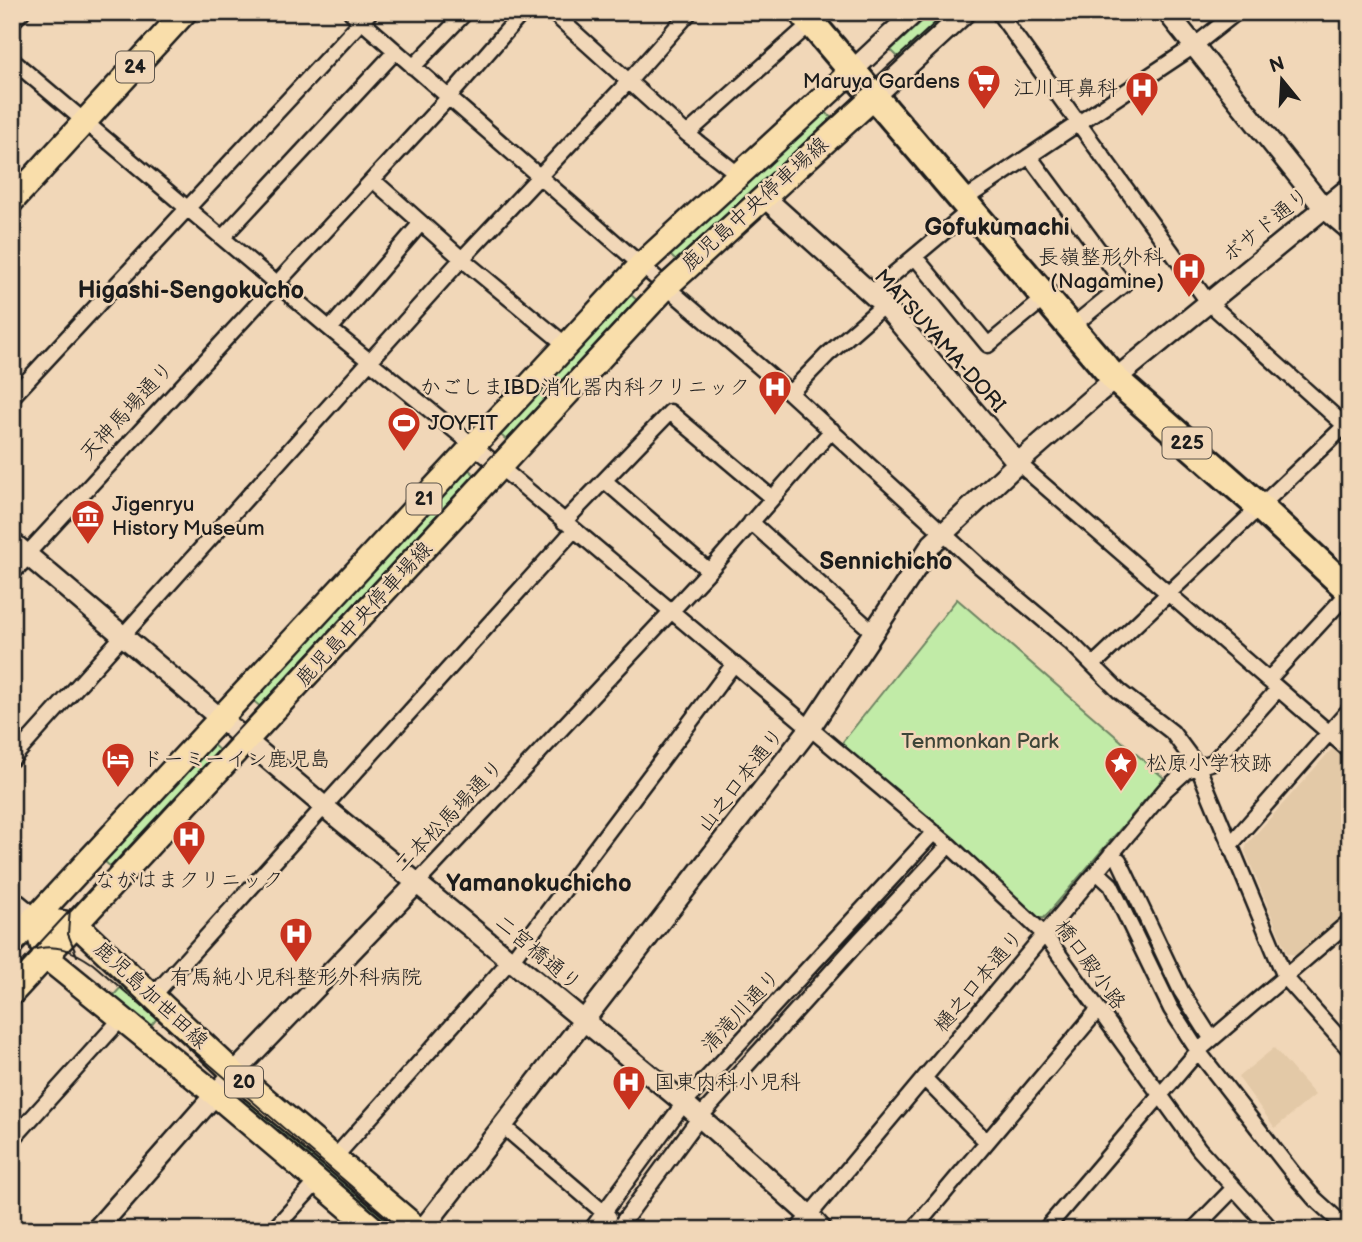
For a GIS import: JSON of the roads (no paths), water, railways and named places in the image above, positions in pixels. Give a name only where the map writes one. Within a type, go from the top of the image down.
[{"type":"highway","name":"225","points":[[806,18],[1115,379],[1350,591]]},
{"type":"main road","name":"24","points":[[12,201],[185,12]]},
{"type":"main road","name":"鹿児島中央停車場線","points":[[12,943],[640,265],[852,71]]},
{"type":"main road","name":"鹿児島中央停車場線","points":[[12,993],[667,286],[874,97]]},
{"type":"main road","name":"鹿児島加世田線","points":[[34,918],[77,925],[234,1073],[421,1230]]},
{"type":"main road","points":[[34,918],[46,957]]},
{"type":"main road","name":"20","points":[[46,957],[215,1094],[375,1230]]},
{"type":"street","points":[[12,22],[22,12]]},
{"type":"street","points":[[351,12],[366,17],[395,52],[832,430],[1119,691],[1172,732],[1198,767],[1285,977],[1350,1050]]},
{"type":"street","points":[[413,67],[466,12]]},
{"type":"street","name":"天神馬場通り","points":[[12,570],[19,548],[373,180],[523,12]]},
{"type":"street","points":[[552,12],[687,134],[738,175]]},
{"type":"street","points":[[12,760],[462,259],[690,12]]},
{"type":"street","points":[[852,71],[915,12]]},
{"type":"street","points":[[874,97],[966,12]]},
{"type":"street","points":[[998,12],[1208,302],[1348,426],[1093,665]]},
{"type":"street","points":[[1167,12],[1323,207],[1350,230]]},
{"type":"street","points":[[790,393],[915,257],[966,206],[1029,156],[1194,46],[1237,12]]},
{"type":"street","points":[[12,397],[366,17]]},
{"type":"street","points":[[687,134],[806,18]]},
{"type":"street","points":[[223,237],[395,52]]},
{"type":"street","name":"橋口殿小路","points":[[12,60],[949,845],[1045,935],[1199,1150],[1272,1230]]},
{"type":"street","points":[[1029,156],[1124,284],[1070,328]]},
{"type":"street","points":[[373,180],[566,346]]},
{"type":"street","name":"ボサド通り","points":[[1115,379],[1350,187]]},
{"type":"street","name":"MATSUYAMA-DORI","points":[[763,196],[878,299],[1018,463]]},
{"type":"street","points":[[330,329],[421,223]]},
{"type":"street","points":[[915,257],[988,345],[1045,298]]},
{"type":"street","name":"山之口本通り","points":[[421,1230],[810,728],[928,549],[1018,463],[1115,379]]},
{"type":"street","points":[[152,997],[324,807],[569,526],[605,481],[670,412],[772,498]]},
{"type":"street","name":"二本松馬場通り","points":[[96,1230],[234,1073],[417,883],[709,571],[832,430]]},
{"type":"street","points":[[1018,463],[1350,751]]},
{"type":"street","points":[[605,481],[709,571]]},
{"type":"street","points":[[751,522],[873,632]]},
{"type":"street","name":"二宮橋通り","points":[[19,548],[324,807],[684,1103],[810,1225]]},
{"type":"street","name":"樋之口本通り","points":[[810,1225],[924,1078],[1165,790],[1186,771],[1213,762],[1350,591]]},
{"type":"street","points":[[335,1157],[510,960],[733,665]]},
{"type":"street","points":[[1231,844],[1350,709]]},
{"type":"street","name":"清滝川通り","points":[[591,1230],[684,1103],[934,832]]},
{"type":"street","name":"清滝川通り","points":[[619,1229],[700,1118],[949,845]]},
{"type":"street","points":[[1111,854],[1119,860],[1181,991],[1211,1038]]},
{"type":"street","points":[[1097,872],[1111,885],[1171,1009],[1198,1051],[1295,1177],[1349,1230]]},
{"type":"street","points":[[12,900],[34,918]]},
{"type":"street","points":[[1045,1230],[1198,1051],[1350,921]]},
{"type":"street","points":[[847,927],[860,940]]},
{"type":"street","points":[[913,1230],[1098,1010]]},
{"type":"street","points":[[768,1012],[782,1027]]},
{"type":"street","points":[[12,1140],[121,1019]]},
{"type":"street","points":[[924,1078],[987,1142]]},
{"type":"street","points":[[503,1126],[604,1212],[619,1229]]},
{"type":"street","points":[[273,1230],[318,1181]]},
{"type":"street","points":[[1193,1230],[1233,1189]]},
{"type":"tram line","points":[[12,973],[657,278],[947,12]]},
{"type":"tram line","points":[[70,909],[68,934],[77,956]]},
{"type":"tram line","points":[[30,951],[55,947],[93,964],[402,1230]]},
{"type":"place","name":"Maruya Gardens","points":[[984,111]]},
{"type":"place","name":"江川耳鼻科","points":[[1142,118]]},
{"type":"place","name":"長嶺整形外科 (Nagamine)","points":[[1189,299]]},
{"type":"place","name":"かごしまIBD消化器内科クリニック","points":[[775,417]]},
{"type":"place","name":"JOYFIT","points":[[404,453]]},
{"type":"place","name":"Jigenryu History Museum","points":[[88,546]]},
{"type":"place","name":"ドーミーイン鹿児島","points":[[118,789]]},
{"type":"place","name":"松原小学校跡","points":[[1121,793]]},
{"type":"place","name":"ながはまクリニック","points":[[189,867]]},
{"type":"place","name":"有馬純小児科整形外科病院","points":[[296,964]]},
{"type":"place","name":"国東内科小児科","points":[[629,1112]]},
{"type":"district","name":"Gofukumachi","points":[[997,227]]},
{"type":"district","name":"Higashi-Sengokucho","points":[[191,290]]},
{"type":"district","name":"Sennichicho","points":[[886,561]]},
{"type":"district","name":"Yamanokuchicho","points":[[539,883]]},
{"type":"park label","name":"Tenmonkan Park","points":[[980,741]]}]
